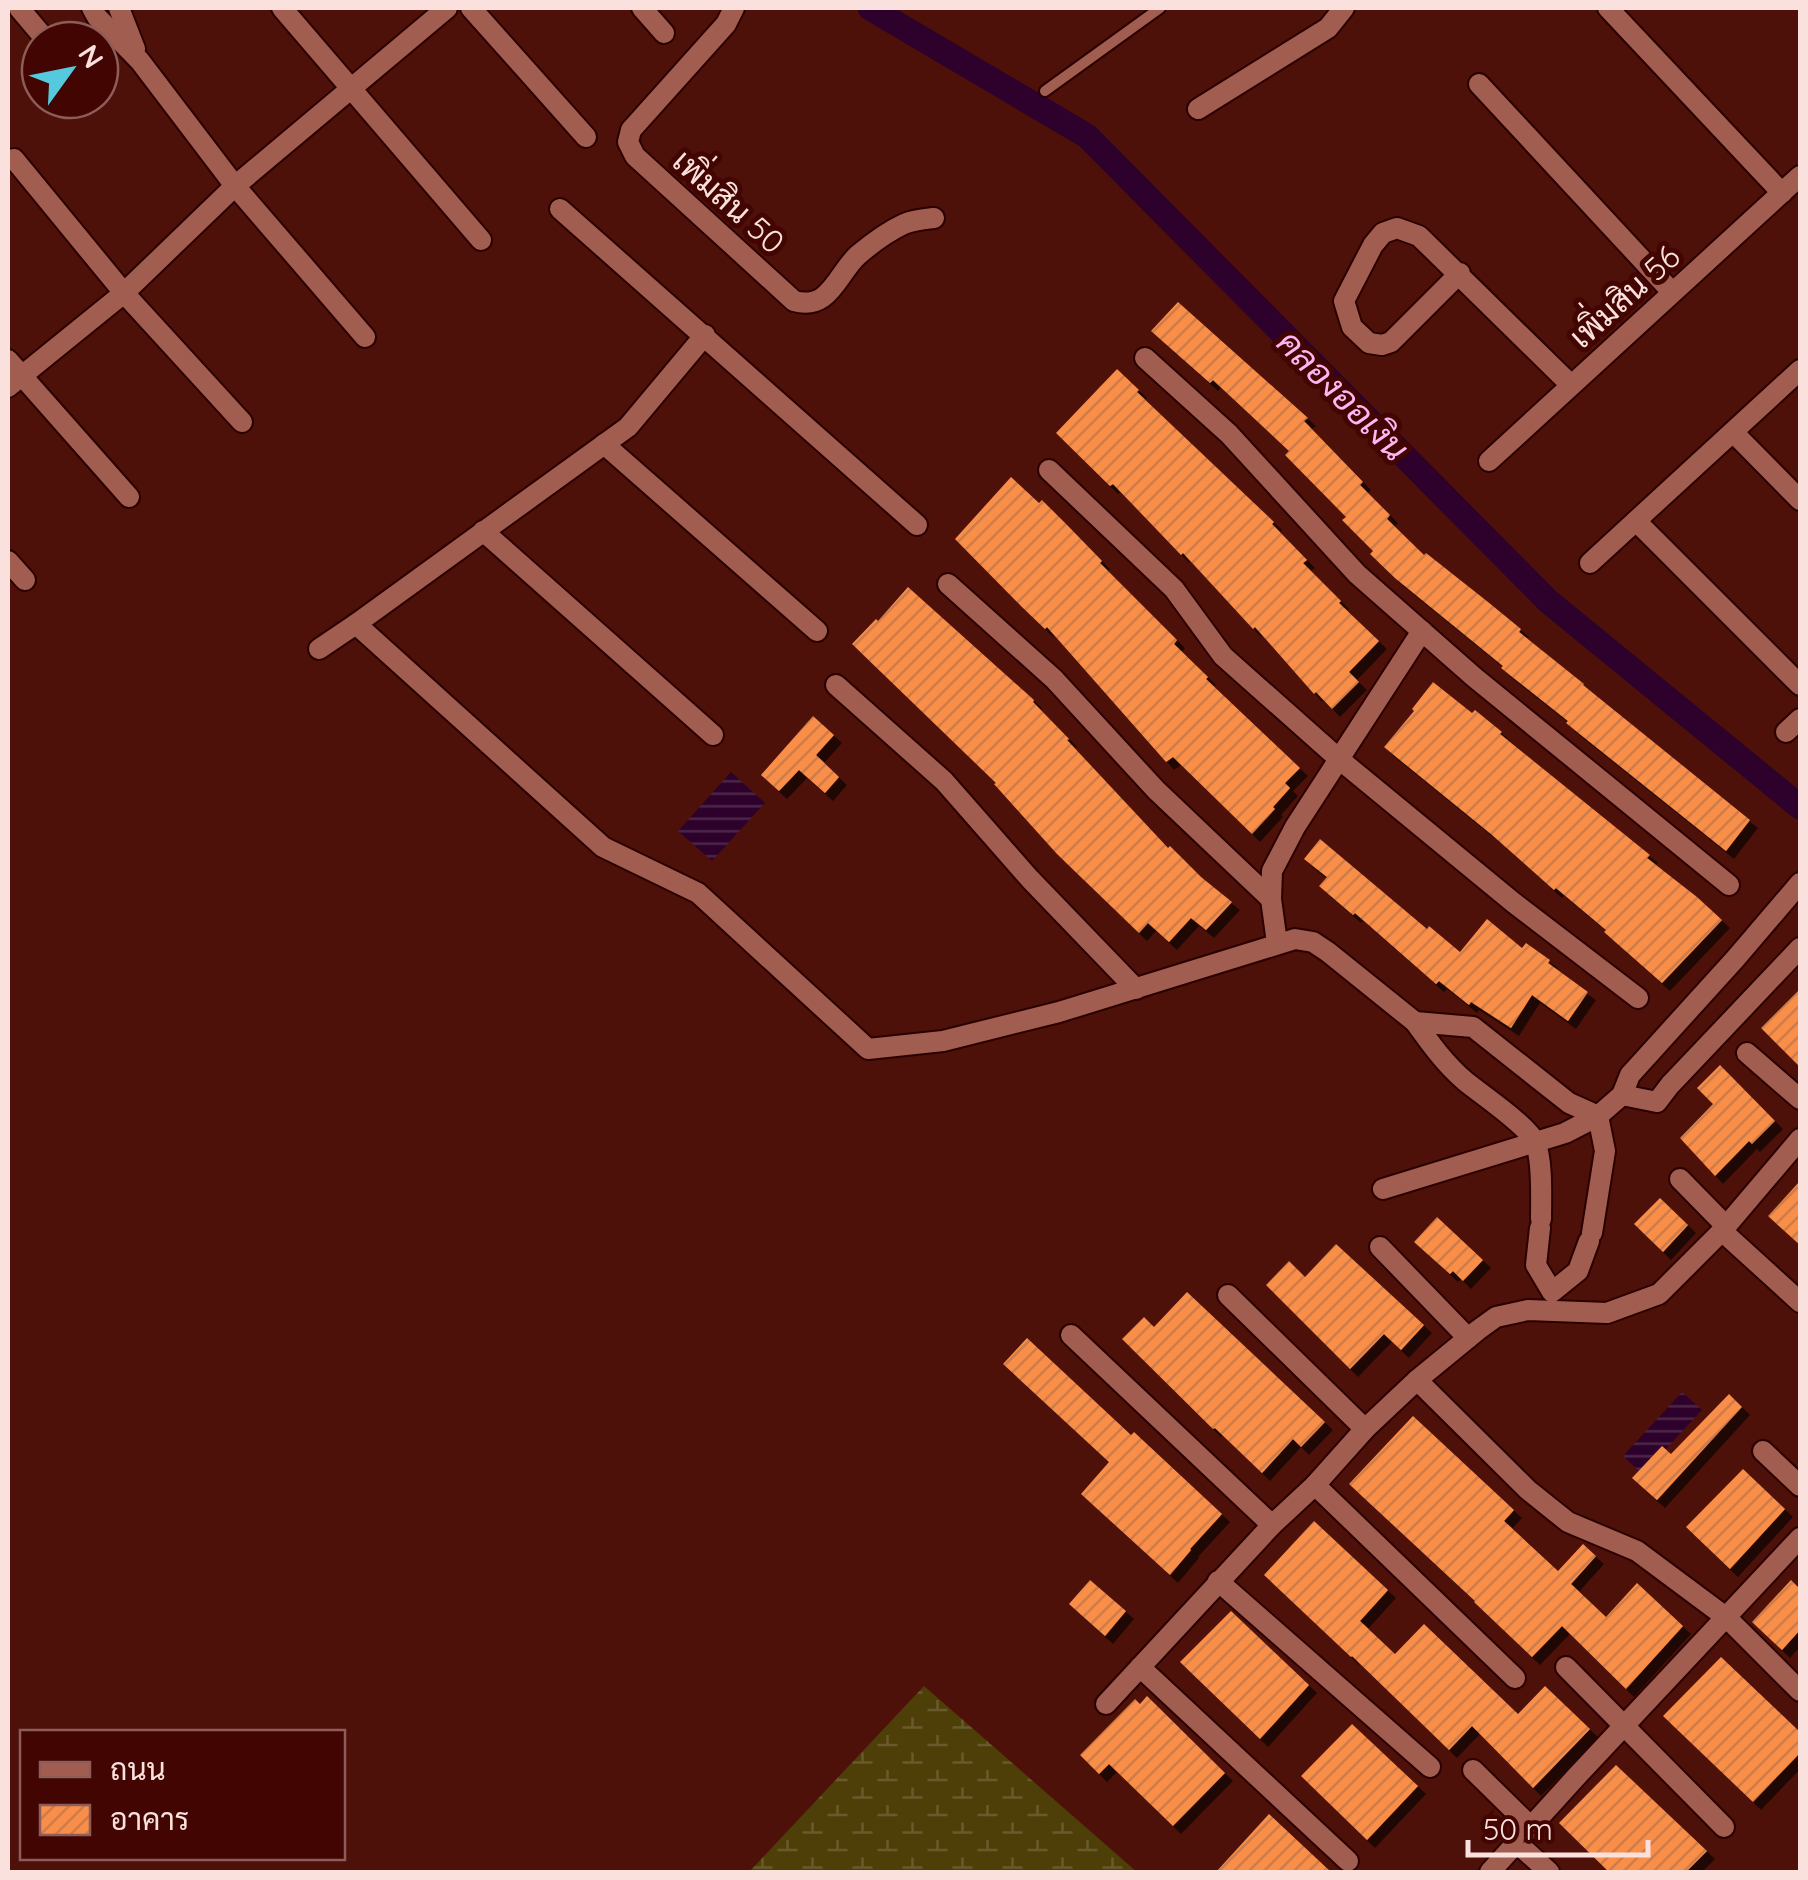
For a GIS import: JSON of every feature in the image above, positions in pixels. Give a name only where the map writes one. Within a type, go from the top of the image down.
[{"type":"street","points":[[92,8],[140,61],[235,186],[365,337]]},
{"type":"street","points":[[119,8],[140,61]]},
{"type":"street","points":[[282,8],[481,240]]},
{"type":"street","points":[[15,383],[124,293],[235,186],[446,8]]},
{"type":"street","points":[[471,8],[586,137]]},
{"type":"street","points":[[642,8],[664,33]]},
{"type":"street","name":"เพิ่มสิน 50","points":[[734,8],[726,24],[631,130],[628,142],[635,156],[794,302],[806,305],[820,300],[857,256],[889,234],[906,223],[934,218]]},
{"type":"street","points":[[1198,109],[1328,28],[1344,8]]},
{"type":"street","points":[[1608,8],[1782,192]]},
{"type":"street","points":[[1479,84],[1672,292]]},
{"type":"street","points":[[14,158],[124,293],[242,422]]},
{"type":"street","name":"เพิ่มสิน 56","points":[[1489,460],[1800,176]]},
{"type":"street","points":[[560,210],[918,525]]},
{"type":"street","points":[[1460,274],[1391,342],[1370,343],[1352,327],[1346,314],[1344,302],[1373,245],[1382,233],[1397,228],[1419,236],[1460,274],[1571,385]]},
{"type":"street","points":[[319,648],[628,427],[705,335]]},
{"type":"street","points":[[1145,358],[1229,434],[1357,574],[1474,677],[1729,885]]},
{"type":"street","points":[[8,360],[15,383],[129,497]]},
{"type":"street","points":[[1590,563],[1800,370]]},
{"type":"street","points":[[1733,432],[1800,500]]},
{"type":"street","points":[[604,444],[818,631]]},
{"type":"street","points":[[1049,470],[1174,589],[1223,656],[1338,759],[1638,998]]},
{"type":"street","points":[[1636,521],[1800,685]]},
{"type":"street","points":[[483,532],[713,734]]},
{"type":"street","points":[[8,561],[24,580]]},
{"type":"street","points":[[948,584],[1054,679],[1156,790],[1271,899]]},
{"type":"street","points":[[356,624],[603,846],[698,892],[868,1049],[943,1041],[1136,990],[1277,943],[1296,939],[1313,942],[1415,1022],[1436,1052],[1463,1079],[1535,1141],[1541,1175],[1536,1264],[1552,1301]]},
{"type":"street","points":[[1277,943],[1272,872],[1295,827],[1422,630]]},
{"type":"street","points":[[836,685],[944,781],[1136,990]]},
{"type":"street","points":[[1383,1189],[1565,1133],[1598,1116],[1622,1094],[1630,1075],[1800,883]]},
{"type":"street","points":[[1622,1094],[1657,1102],[1800,948]]},
{"type":"street","points":[[1415,1022],[1473,1028],[1569,1103],[1598,1116]]},
{"type":"street","points":[[1747,1053],[1800,1099]]},
{"type":"street","points":[[1106,1704],[1272,1525],[1316,1485],[1364,1429],[1416,1380],[1496,1317],[1552,1301],[1578,1271],[1590,1237],[1605,1151],[1598,1116]]},
{"type":"street","points":[[1552,1301],[1607,1313],[1659,1294],[1724,1229],[1800,1140]]},
{"type":"street","points":[[1680,1179],[1724,1229],[1800,1302]]},
{"type":"street","points":[[1380,1246],[1468,1338]]},
{"type":"street","points":[[1228,1294],[1364,1429]]},
{"type":"street","points":[[1071,1335],[1272,1525]]},
{"type":"street","points":[[1416,1380],[1528,1490],[1568,1522],[1637,1551],[1727,1618],[1800,1691]]},
{"type":"street","points":[[1763,1452],[1800,1486]]},
{"type":"street","points":[[1316,1485],[1515,1678]]},
{"type":"street","points":[[1490,1872],[1800,1538]]},
{"type":"street","points":[[1218,1582],[1430,1767]]},
{"type":"street","points":[[1140,1666],[1348,1860]]},
{"type":"street","points":[[1566,1668],[1724,1827]]},
{"type":"street","points":[[1473,1770],[1548,1872]]},
{"type":"lane","points":[[1044,91],[1160,8]]},
{"type":"green space","points":[[924,1686],[1137,1872],[749,1872]]},
{"type":"shaded area","points":[[731,772],[765,803],[712,861],[678,831]]},
{"type":"shaded area","points":[[1682,1392],[1702,1410],[1639,1471],[1623,1456]]},
{"type":"building","points":[[1178,302],[1308,418],[1304,421],[1363,482],[1360,485],[1390,515],[1387,519],[1424,555],[1488,602],[1521,629],[1519,632],[1750,820],[1726,851],[1566,723],[1370,554],[1373,551],[1342,520],[1346,517],[1285,455],[1289,451],[1213,380],[1210,383],[1151,331]]},
{"type":"building","points":[[1117,369],[1274,522],[1307,560],[1303,563],[1379,641],[1349,672],[1359,682],[1332,709],[1183,553],[1056,433]]},
{"type":"building","points":[[1011,477],[1069,527],[1177,640],[1174,644],[1206,679],[1300,768],[1285,783],[1290,788],[1275,809],[1252,834],[1173,757],[1166,762],[1047,627],[955,539]]},
{"type":"building","points":[[908,587],[1034,700],[1168,848],[1232,902],[1206,930],[1191,918],[1169,942],[1148,923],[1139,933],[1057,854],[996,783],[852,644]]},
{"type":"building","points":[[1433,682],[1502,732],[1722,920],[1662,983],[1606,930],[1384,747]]},
{"type":"building","points":[[813,716],[834,735],[816,755],[839,777],[825,793],[799,770],[779,791],[761,775]]},
{"type":"building","points":[[1320,839],[1460,952],[1487,919],[1522,948],[1526,943],[1550,960],[1548,963],[1588,992],[1568,1021],[1532,995],[1511,1028],[1471,1002],[1469,1005],[1439,981],[1436,984],[1319,886],[1327,877],[1304,859]]},
{"type":"building","points":[[1800,989],[1800,1067],[1761,1028]]},
{"type":"building","points":[[1720,1065],[1775,1121],[1715,1176],[1680,1138],[1713,1104],[1697,1088]]},
{"type":"building","points":[[1800,1181],[1800,1245],[1768,1216]]},
{"type":"building","points":[[1660,1198],[1688,1225],[1663,1252],[1634,1224]]},
{"type":"building","points":[[1437,1217],[1483,1260],[1463,1281],[1414,1242]]},
{"type":"building","points":[[1336,1244],[1424,1325],[1401,1350],[1384,1334],[1350,1369],[1266,1285],[1289,1261],[1305,1277]]},
{"type":"building","points":[[1187,1292],[1325,1422],[1301,1447],[1293,1439],[1262,1473],[1122,1339],[1144,1317],[1154,1327]]},
{"type":"building","points":[[1027,1338],[1222,1514],[1170,1575],[1081,1494],[1109,1462],[1003,1364]]},
{"type":"building","points":[[1729,1394],[1742,1407],[1657,1500],[1632,1478],[1662,1446],[1671,1454]]},
{"type":"building","points":[[1413,1416],[1514,1510],[1504,1521],[1558,1571],[1583,1544],[1596,1556],[1571,1584],[1606,1617],[1637,1583],[1683,1626],[1626,1689],[1562,1626],[1532,1657],[1349,1484]]},
{"type":"building","points":[[1743,1469],[1785,1509],[1730,1569],[1686,1527]]},
{"type":"building","points":[[1314,1521],[1388,1590],[1360,1621],[1395,1654],[1424,1624],[1518,1714],[1545,1686],[1590,1729],[1533,1788],[1472,1726],[1449,1750],[1264,1575]]},
{"type":"building","points":[[1090,1580],[1126,1611],[1105,1636],[1069,1604]]},
{"type":"building","points":[[1791,1580],[1800,1589],[1800,1630],[1782,1650],[1752,1622]]},
{"type":"building","points":[[1231,1611],[1309,1685],[1260,1739],[1180,1662]]},
{"type":"building","points":[[1721,1657],[1800,1732],[1800,1753],[1753,1802],[1663,1716]]},
{"type":"building","points":[[1147,1696],[1225,1773],[1173,1826],[1109,1764],[1099,1774],[1080,1755],[1135,1699],[1140,1704]]},
{"type":"building","points":[[1352,1724],[1418,1786],[1367,1840],[1301,1776]]},
{"type":"building","points":[[1616,1765],[1707,1851],[1686,1872],[1609,1872],[1559,1823]]},
{"type":"building","points":[[1269,1814],[1331,1872],[1216,1872]]},
{"type":"waterway","name":"คลองออเงิน","points":[[870,8],[1087,136],[1548,601],[1800,807]]}]
